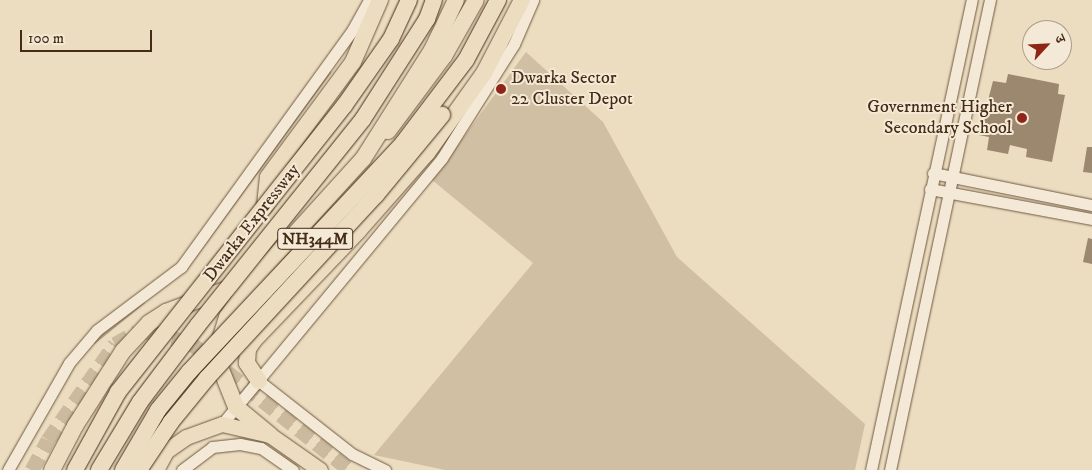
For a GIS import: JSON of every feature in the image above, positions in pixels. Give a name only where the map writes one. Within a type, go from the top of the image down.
[{"type":"highway","points":[[265,206],[268,177],[353,62],[380,0]]},
{"type":"highway","name":"Dwarka Expressway","points":[[75,470],[118,392],[369,71],[391,39],[410,0]]},
{"type":"highway","name":"Dwarka Expressway","points":[[99,470],[140,402],[198,325],[363,119],[427,19],[434,0]]},
{"type":"highway","points":[[363,159],[432,50],[456,0]]},
{"type":"highway","name":"NH344M","points":[[123,470],[158,410],[227,327],[403,143],[466,60],[498,0]]},
{"type":"highway","points":[[139,470],[171,422],[376,195],[442,115],[483,54],[510,0]]},
{"type":"highway","points":[[247,340],[318,273],[427,153],[484,73],[522,0]]},
{"type":"highway","points":[[270,435],[236,407],[218,362],[227,327],[254,279],[406,110],[473,7]]},
{"type":"highway","points":[[52,470],[76,426],[123,352],[149,322],[166,312],[254,279]]},
{"type":"highway","points":[[227,327],[247,340]]},
{"type":"highway","points":[[247,340],[247,363],[259,381]]},
{"type":"main road","points":[[156,470],[166,452],[186,436],[222,424],[270,435],[320,470]]},
{"type":"street","points":[[8,470],[70,363],[97,330],[181,267],[353,29],[369,0]]},
{"type":"street","points":[[222,424],[442,158],[514,44],[533,0]]},
{"type":"street","points":[[871,470],[933,173],[972,0]]},
{"type":"street","points":[[890,470],[990,0]]},
{"type":"street","points":[[933,173],[1092,205]]},
{"type":"street","points":[[930,188],[1092,219]]},
{"type":"street","points":[[259,381],[352,454],[385,470]]},
{"type":"street","points":[[182,470],[212,447],[240,444],[261,448],[293,470]]},
{"type":"shaded area","points":[[526,52],[603,122],[677,257],[865,424],[855,470],[445,470],[374,455],[533,263],[432,180]]},
{"type":"building","name":"Government Higher Secondary School","points":[[1008,74],[1059,84],[1058,94],[1065,95],[1052,162],[1026,157],[1027,149],[1010,145],[1008,154],[987,150],[989,137],[979,135],[993,81],[1006,83]]},
{"type":"building","points":[[1087,147],[1092,147],[1092,173],[1083,172]]},
{"type":"building","points":[[1088,238],[1092,239],[1092,264],[1083,262]]},
{"type":"waterway","points":[[188,265],[329,72]]},
{"type":"waterway","points":[[94,342],[143,302]]},
{"type":"tunnel","points":[[32,470],[48,440],[115,344],[137,332],[150,332],[191,343],[350,470]]},
{"type":"place","name":"Dwarka Sector 22 Cluster Depot","points":[[501,89]]},
{"type":"place","name":"Government Higher Secondary School","points":[[1022,118]]}]
